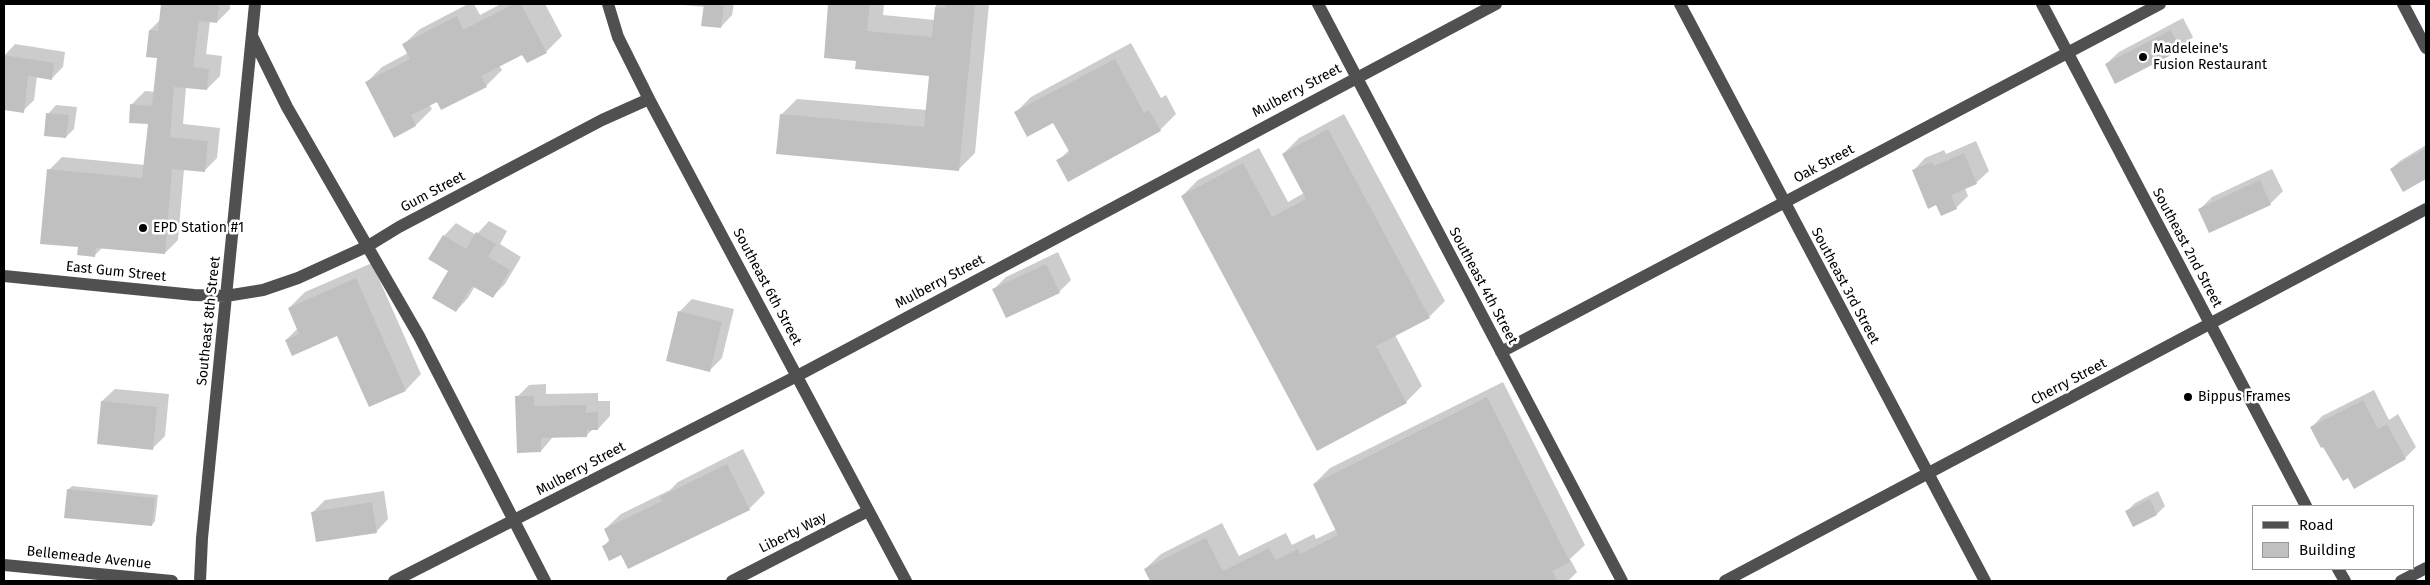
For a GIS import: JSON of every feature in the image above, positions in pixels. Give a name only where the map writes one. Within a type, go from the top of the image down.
[{"type":"street","name":"Southeast 8th Street","points":[[200,581],[202,538],[255,4]]},
{"type":"street","name":"Southeast 6th Street","points":[[608,4],[618,37],[649,99],[906,581]]},
{"type":"street","name":"Southeast 4th Street","points":[[1318,4],[1622,581]]},
{"type":"street","name":"Mulberry Street","points":[[394,581],[797,376],[1356,76],[1496,4]]},
{"type":"street","name":"Southeast 3rd Street","points":[[1680,4],[1985,581]]},
{"type":"street","name":"Southeast 2nd Street","points":[[2042,4],[2305,505]]},
{"type":"street","name":"Oak Street","points":[[1502,352],[2160,4]]},
{"type":"street","points":[[2403,4],[2426,48]]},
{"type":"street","points":[[252,36],[287,107],[419,336],[545,581]]},
{"type":"street","name":"Gum Street","points":[[226,296],[263,290],[298,278],[368,246],[399,227],[548,148],[649,99]]},
{"type":"street","name":"Cherry Street","points":[[1725,581],[1928,475],[2426,209]]},
{"type":"street","name":"East Gum Street","points":[[4,276],[194,295],[226,296]]},
{"type":"street","name":"Liberty Way","points":[[732,581],[868,511]]},
{"type":"street","name":"Bellemeade Avenue","points":[[4,565],[172,581]]},
{"type":"street","points":[[2401,581],[2426,568]]},
{"type":"street","points":[[2339,570],[2345,581]]},
{"type":"building","points":[[161,4],[219,5],[217,23],[199,21],[193,67],[209,69],[207,90],[174,87],[170,137],[208,141],[205,172],[172,169],[165,254],[96,248],[95,257],[77,255],[78,247],[40,244],[47,169],[142,178],[148,124],[129,123],[130,104],[152,106],[157,58],[146,57],[149,30],[158,31]]},
{"type":"building","points":[[514,4],[521,4],[547,53],[527,63],[522,55],[481,76],[487,87],[441,110],[437,102],[411,115],[416,126],[394,138],[365,82],[410,59],[402,44],[457,16],[463,30]]},
{"type":"building","points":[[704,4],[724,4],[721,28],[701,26]]},
{"type":"building","points":[[828,4],[870,4],[867,31],[932,37],[935,7],[945,8],[945,4],[975,4],[959,171],[776,154],[780,114],[924,127],[929,76],[855,69],[856,61],[824,58]]},
{"type":"building","name":"Madeleine's Fusion Restaurant","points":[[2171,30],[2181,50],[2115,84],[2105,64]]},
{"type":"building","points":[[4,55],[54,63],[52,80],[28,76],[24,113],[4,110]]},
{"type":"building","points":[[1115,59],[1144,113],[1149,110],[1161,131],[1068,182],[1056,160],[1070,153],[1053,123],[1027,137],[1014,112]]},
{"type":"building","points":[[46,113],[69,115],[66,138],[44,136]]},
{"type":"building","points":[[1328,129],[1430,318],[1376,346],[1407,403],[1317,451],[1181,196],[1243,163],[1272,217],[1306,199],[1282,154]]},
{"type":"building","points":[[2426,148],[2426,179],[2403,192],[2390,169]]},
{"type":"building","points":[[1964,153],[1977,184],[1951,195],[1957,209],[1941,216],[1936,205],[1928,209],[1912,170],[1932,162],[1934,166]]},
{"type":"building","points":[[2260,180],[2271,205],[2209,233],[2198,209]]},
{"type":"building","points":[[476,232],[496,244],[488,257],[510,270],[493,298],[472,286],[456,312],[432,298],[448,271],[428,259],[443,235],[466,249]]},
{"type":"building","points":[[1046,264],[1060,293],[1006,318],[992,289]]},
{"type":"building","points":[[356,278],[406,391],[369,407],[337,336],[292,356],[285,340],[299,334],[288,308]]},
{"type":"building","points":[[678,311],[722,322],[710,372],[666,361]]},
{"type":"building","points":[[515,396],[534,396],[534,406],[586,405],[586,413],[598,412],[598,430],[587,430],[587,437],[541,438],[541,452],[517,453]]},
{"type":"building","points":[[1487,397],[1570,562],[1552,571],[1558,581],[1150,581],[1144,569],[1206,538],[1223,571],[1269,548],[1276,560],[1298,549],[1300,554],[1338,535],[1313,484]]},
{"type":"building","points":[[2363,400],[2378,429],[2387,424],[2406,459],[2354,489],[2348,478],[2343,481],[2323,447],[2321,448],[2310,427]]},
{"type":"building","points":[[101,401],[157,407],[153,450],[97,444]]},
{"type":"building","points":[[727,464],[750,510],[628,569],[621,555],[609,561],[602,546],[610,542],[604,529],[662,501],[660,497]]},
{"type":"building","points":[[67,489],[155,498],[152,526],[64,518]]},
{"type":"building","points":[[2150,499],[2157,515],[2133,527],[2125,511]]},
{"type":"building","points":[[372,502],[377,533],[316,542],[311,512]]},
{"type":"place","name":"Madeleine's Fusion Restaurant","points":[[2143,57]]},
{"type":"place","name":"EPD Station #1","points":[[143,228]]},
{"type":"place","name":"Bippus Frames","points":[[2188,397]]}]
